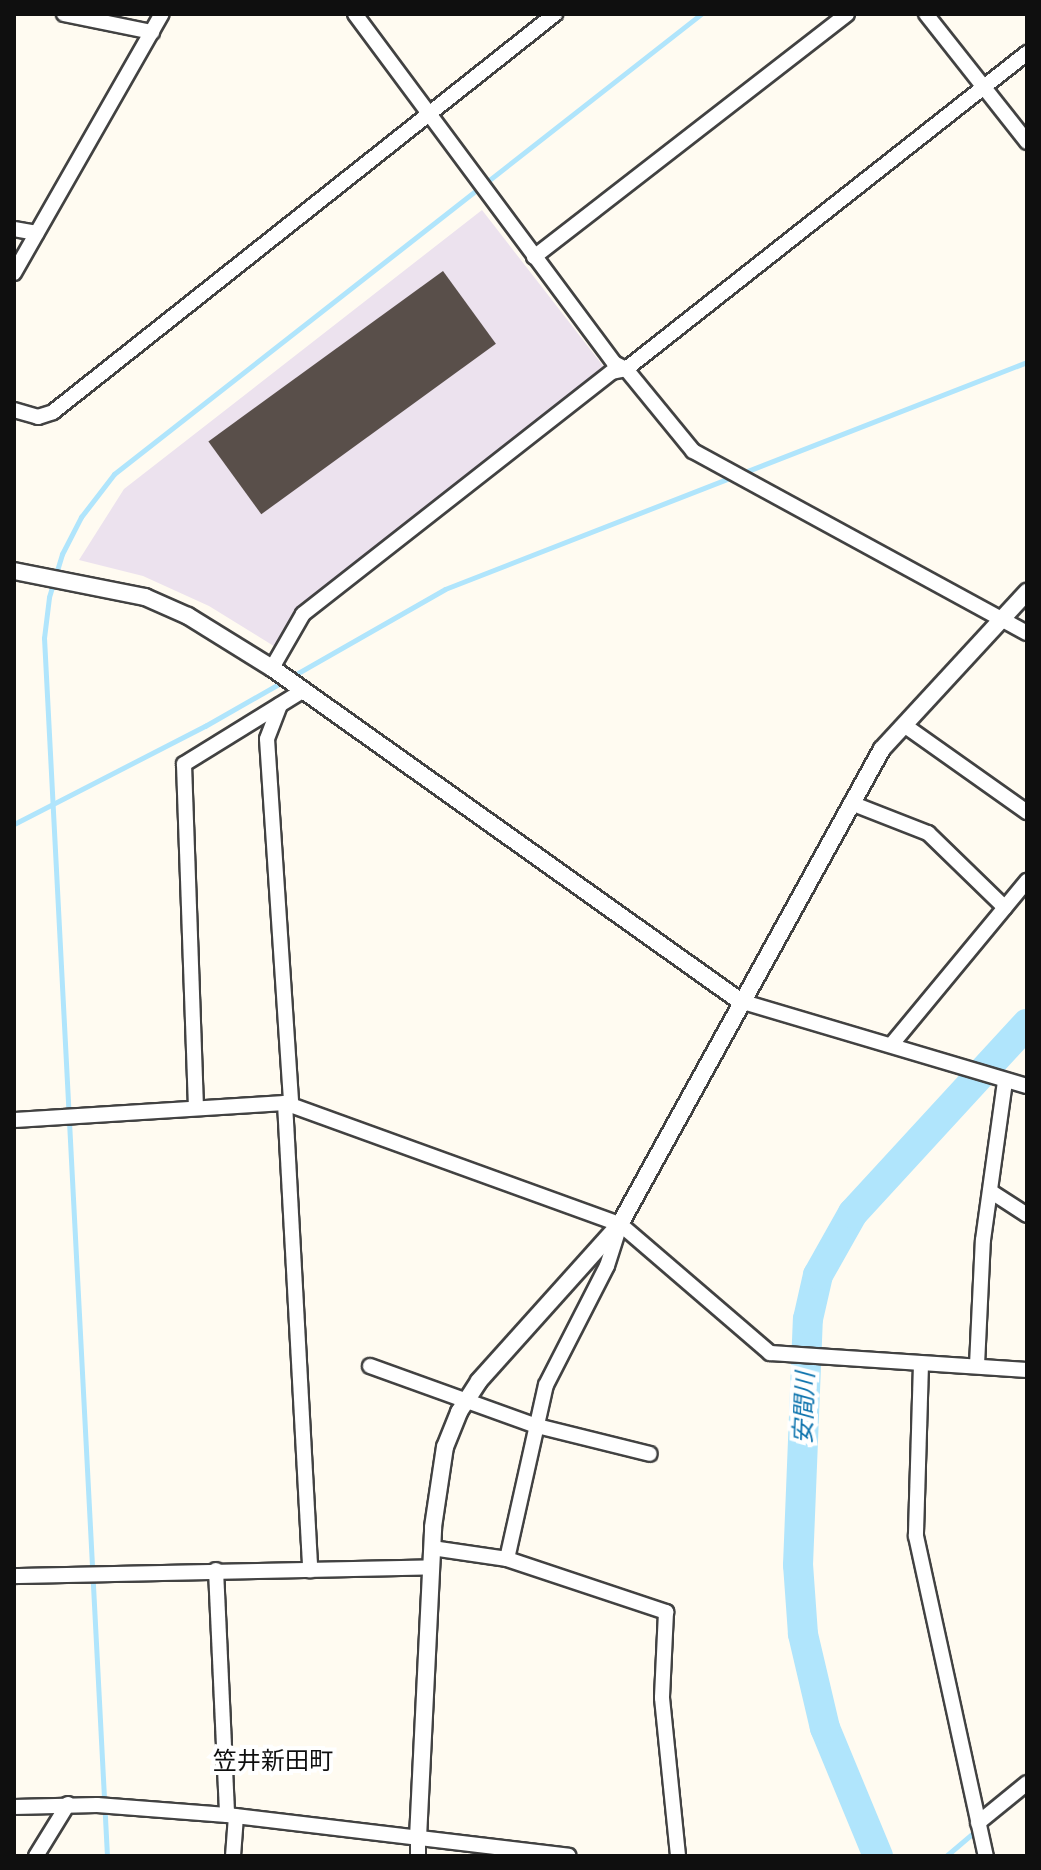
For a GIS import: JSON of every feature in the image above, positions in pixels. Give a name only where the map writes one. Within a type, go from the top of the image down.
[{"type":"street","points":[[64,14],[152,32]]},
{"type":"street","points":[[14,273],[162,14]]},
{"type":"street","points":[[355,14],[614,363],[626,369],[693,451],[1027,633]]},
{"type":"street","points":[[14,410],[38,417],[53,412],[427,112],[555,14]]},
{"type":"street","points":[[534,257],[847,14]]},
{"type":"street","points":[[926,14],[1027,142]]},
{"type":"street","points":[[275,670],[303,614],[612,372],[626,369],[1027,53]]},
{"type":"street","points":[[14,229],[37,233]]},
{"type":"street","points":[[14,571],[145,597],[188,616],[275,670],[740,1001],[1027,1086]]},
{"type":"street","points":[[507,1559],[546,1385],[607,1266],[620,1224],[740,1001],[882,749],[1027,592]]},
{"type":"street","points":[[196,1108],[184,764],[280,705],[300,688]]},
{"type":"street","points":[[280,705],[267,739],[310,1570]]},
{"type":"street","points":[[904,725],[1027,812]]},
{"type":"street","points":[[851,803],[928,833],[1005,908]]},
{"type":"street","points":[[892,1044],[1027,881]]},
{"type":"street","points":[[977,1365],[990,1191],[1005,1081]]},
{"type":"street","points":[[14,1120],[288,1104],[620,1224],[770,1353],[791,1358],[977,1365],[1027,1370]]},
{"type":"street","points":[[990,1191],[1027,1215]]},
{"type":"street","points":[[418,1856],[430,1567],[445,1447],[467,1400],[620,1224]]},
{"type":"street","points":[[921,1364],[916,1536],[986,1856]]},
{"type":"street","points":[[370,1366],[537,1426],[650,1454]]},
{"type":"street","points":[[432,1548],[507,1559],[666,1612],[662,1698],[678,1856]]},
{"type":"street","points":[[14,1576],[430,1567]]},
{"type":"street","points":[[216,1570],[233,1856]]},
{"type":"street","points":[[979,1826],[1027,1783]]},
{"type":"street","points":[[36,1856],[68,1804]]},
{"type":"street","points":[[14,1807],[102,1805],[232,1816],[569,1856]]},
{"type":"shaded area","points":[[482,210],[604,367],[300,606],[277,648],[209,606],[143,576],[79,560],[124,489]]},
{"type":"building","points":[[443,271],[496,344],[261,514],[208,441]]},
{"type":"waterway","points":[[107,1856],[44,638],[49,597],[62,554],[81,517],[114,474],[701,14]]},
{"type":"waterway","points":[[14,824],[205,726],[445,589],[1027,362]]},
{"type":"waterway","name":"安間川","points":[[878,1856],[825,1728],[803,1634],[798,1565],[808,1319],[818,1275],[853,1213],[1027,1024]]},
{"type":"waterway","points":[[946,1856],[979,1828]]},
{"type":"district","name":"笠井新田町","points":[[273,1761]]}]
